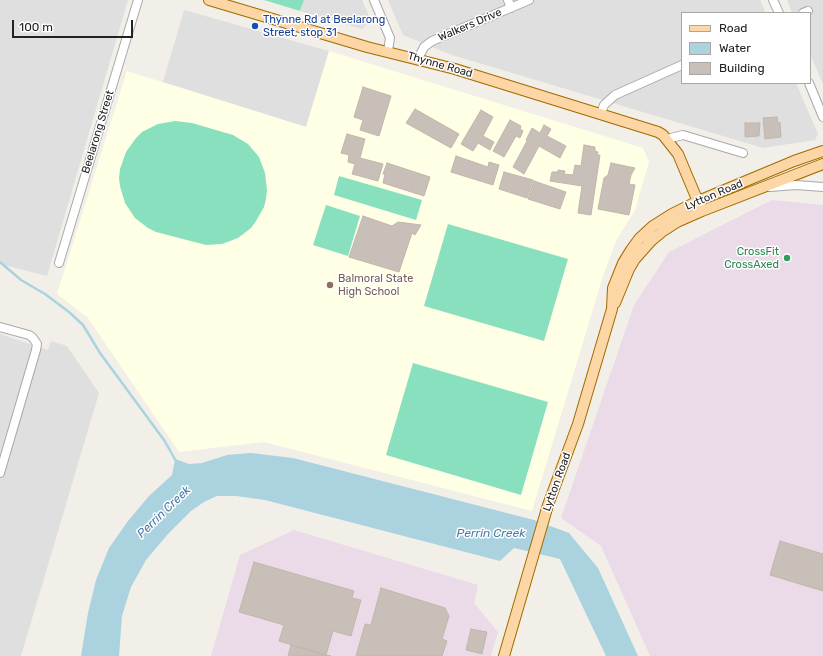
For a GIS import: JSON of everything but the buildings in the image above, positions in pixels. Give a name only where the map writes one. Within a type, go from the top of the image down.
[{"type":"main road","name":"Thynne Road","points":[[210,0],[321,33],[418,59],[601,113],[658,132],[667,139],[678,154],[702,211]]},
{"type":"main road","name":"Lytton Road","points":[[612,309],[613,288],[631,250],[639,239],[662,219],[698,201],[794,161],[823,151]]},
{"type":"main road","name":"Lytton Road","points":[[504,656],[545,515],[578,424],[612,309],[629,269],[635,259],[651,241],[677,222],[823,164]]},
{"type":"street","name":"Beelarong Street","points":[[59,263],[138,0]]},
{"type":"street","points":[[374,0],[390,38],[388,51]]},
{"type":"street","name":"Walkers Drive","points":[[418,59],[424,47],[432,41],[510,4],[529,0]]},
{"type":"street","points":[[773,0],[779,12]]},
{"type":"street","points":[[601,113],[604,105],[615,95],[681,65]]},
{"type":"street","points":[[809,84],[823,117]]},
{"type":"street","points":[[667,139],[682,135],[743,153]]},
{"type":"street","points":[[764,187],[796,185],[823,187]]},
{"type":"street","points":[[0,326],[29,335],[37,344],[0,473]]},
{"type":"shaded area","points":[[0,0],[128,0],[47,276],[0,264]]},
{"type":"shaded area","points":[[304,0],[362,0],[371,20],[362,29],[300,11]]},
{"type":"shaded area","points":[[388,0],[760,0],[766,12],[681,12],[681,84],[796,84],[818,134],[815,140],[763,148],[452,55],[403,35]]},
{"type":"shaded area","points":[[787,0],[823,0],[823,84],[811,56],[811,12],[792,12]]},
{"type":"shaded area","points":[[184,10],[329,51],[306,127],[163,82]]},
{"type":"shaded area","name":"Balmoral State High School","points":[[329,51],[643,148],[649,162],[635,210],[616,241],[603,276],[532,511],[264,442],[179,452],[88,318],[57,294],[127,71],[306,127]]},
{"type":"shaded area","points":[[772,200],[823,205],[823,656],[650,656],[601,546],[561,518],[634,305],[669,252]]},
{"type":"shaded area","points":[[0,334],[48,350],[51,341],[67,346],[99,393],[21,656],[0,656]]},
{"type":"shaded area","points":[[294,530],[478,585],[474,603],[498,632],[491,656],[211,656],[240,555]]},
{"type":"green space","points":[[264,0],[304,0],[300,11]]},
{"type":"green space","points":[[175,121],[192,123],[233,135],[248,144],[259,157],[265,173],[267,190],[264,207],[251,228],[238,238],[222,244],[206,245],[156,232],[135,218],[125,203],[119,178],[120,169],[126,152],[142,132],[158,124]]},
{"type":"green space","points":[[339,176],[422,200],[416,220],[334,195]]},
{"type":"green space","points":[[326,205],[360,216],[348,256],[313,245]]},
{"type":"green space","points":[[448,224],[568,259],[544,341],[424,306]]},
{"type":"green space","points":[[413,363],[548,402],[521,495],[386,455]]},
{"type":"water","name":"Perrin Creek","points":[[251,453],[293,458],[534,520],[569,533],[598,568],[638,656],[606,656],[560,559],[514,548],[500,561],[265,500],[236,496],[217,496],[204,502],[191,511],[168,534],[146,560],[131,587],[122,616],[119,656],[81,656],[88,613],[96,580],[109,548],[128,521],[149,496],[172,475],[175,459],[189,464],[202,463],[227,455]]},
{"type":"waterway","points":[[0,262],[21,280],[45,294],[69,312],[83,325],[100,353],[164,440],[176,461]]},
{"type":"place","name":"Thynne Rd at Beelarong Street, stop 31","points":[[255,26]]},
{"type":"place","name":"CrossFit CrossAxed","points":[[787,258]]},
{"type":"place","name":"Balmoral State High School","points":[[330,285]]}]
